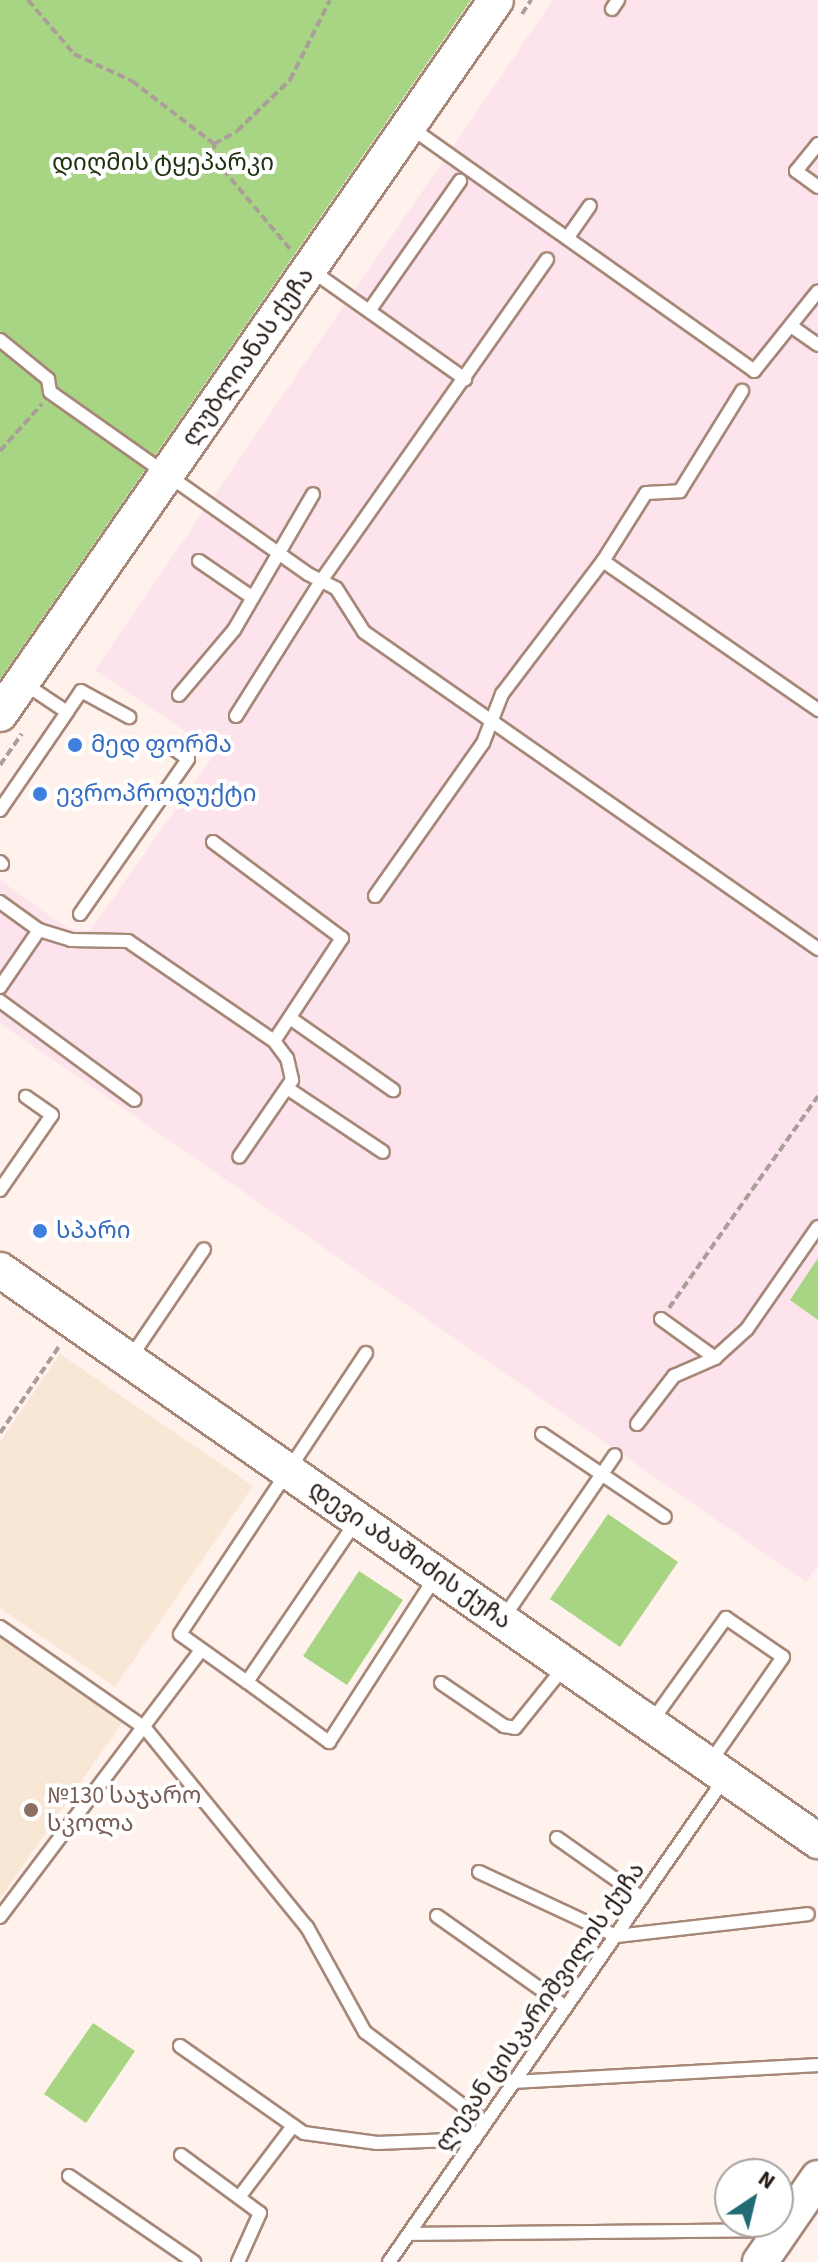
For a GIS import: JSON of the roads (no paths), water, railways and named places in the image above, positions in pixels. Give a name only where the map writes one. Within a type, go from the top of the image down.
[{"type":"street","name":"ლუბლიანას ქუჩა","points":[[0,714],[496,0]]},
{"type":"street","name":"დევი აბაშიძის ქუჩა","points":[[0,1270],[818,1841]]},
{"type":"street","points":[[794,2213],[818,2178]]},
{"type":"street","points":[[760,2262],[776,2238]]},
{"type":"lane","points":[[408,126],[754,371],[818,291]]},
{"type":"lane","points":[[818,144],[796,171],[818,187]]},
{"type":"lane","points":[[369,311],[460,181]]},
{"type":"lane","points":[[568,237],[590,206]]},
{"type":"lane","points":[[236,716],[321,581],[547,259]]},
{"type":"lane","points":[[309,268],[465,379]]},
{"type":"lane","points":[[791,326],[818,345]]},
{"type":"lane","points":[[0,340],[48,379],[50,392],[347,599],[364,632],[818,949]]},
{"type":"lane","points":[[375,896],[483,743],[502,694],[603,561],[646,493],[680,491],[742,391]]},
{"type":"lane","points":[[179,695],[234,630],[313,494]]},
{"type":"lane","points":[[199,561],[253,598]]},
{"type":"lane","points":[[603,561],[818,710]]},
{"type":"lane","points":[[22,682],[67,712]]},
{"type":"lane","points":[[0,810],[81,691],[129,717]]},
{"type":"lane","points":[[80,914],[188,759],[174,749]]},
{"type":"lane","points":[[213,842],[342,938],[274,1041]]},
{"type":"lane","points":[[0,902],[39,930],[71,940],[128,941],[274,1041],[287,1058],[292,1080],[239,1157]]},
{"type":"lane","points":[[0,987],[39,930]]},
{"type":"lane","points":[[0,1001],[135,1100]]},
{"type":"lane","points":[[290,1018],[393,1090]]},
{"type":"lane","points":[[287,1088],[383,1152]]},
{"type":"lane","points":[[0,1190],[52,1115],[26,1097]]},
{"type":"lane","points":[[637,1424],[674,1376],[715,1358],[747,1329],[818,1227]]},
{"type":"lane","points":[[129,1359],[204,1249]]},
{"type":"lane","points":[[661,1319],[715,1358]]},
{"type":"lane","points":[[366,1353],[180,1634],[200,1652],[329,1742],[437,1574]]},
{"type":"lane","points":[[542,1434],[665,1517]]},
{"type":"lane","points":[[503,1620],[615,1455]]},
{"type":"lane","points":[[247,1682],[359,1519]]},
{"type":"lane","name":"ლევან ცისკარიშვილის ქუჩა","points":[[389,2262],[642,1898],[783,1657],[726,1618],[650,1723]]},
{"type":"lane","points":[[0,1627],[145,1728],[307,1927],[365,2032],[486,2123]]},
{"type":"lane","points":[[0,1917],[200,1652]]},
{"type":"lane","points":[[441,1683],[504,1726],[515,1728],[566,1664]]},
{"type":"lane","points":[[557,1838],[642,1898]]},
{"type":"lane","points":[[479,1872],[616,1936],[808,1914]]},
{"type":"lane","points":[[437,1916],[566,2007]]},
{"type":"lane","points":[[180,2046],[304,2133],[377,2143],[475,2139]]},
{"type":"lane","points":[[514,2082],[818,2065]]},
{"type":"lane","points":[[240,2196],[293,2126]]},
{"type":"lane","points":[[181,2155],[260,2213],[238,2262]]},
{"type":"lane","points":[[69,2176],[194,2262]]},
{"type":"lane","points":[[409,2234],[714,2231]]},
{"type":"place","name":"მედ ფორმა","points":[[75,745]]},
{"type":"place","name":"ევროპროდუქტი","points":[[40,794]]},
{"type":"place","name":"სპარი","points":[[40,1231]]},
{"type":"place","name":"№130 საჯარო სკოლა","points":[[31,1810]]},
{"type":"park label","name":"დიღმის ტყეპარკი","points":[[163,163]]}]
